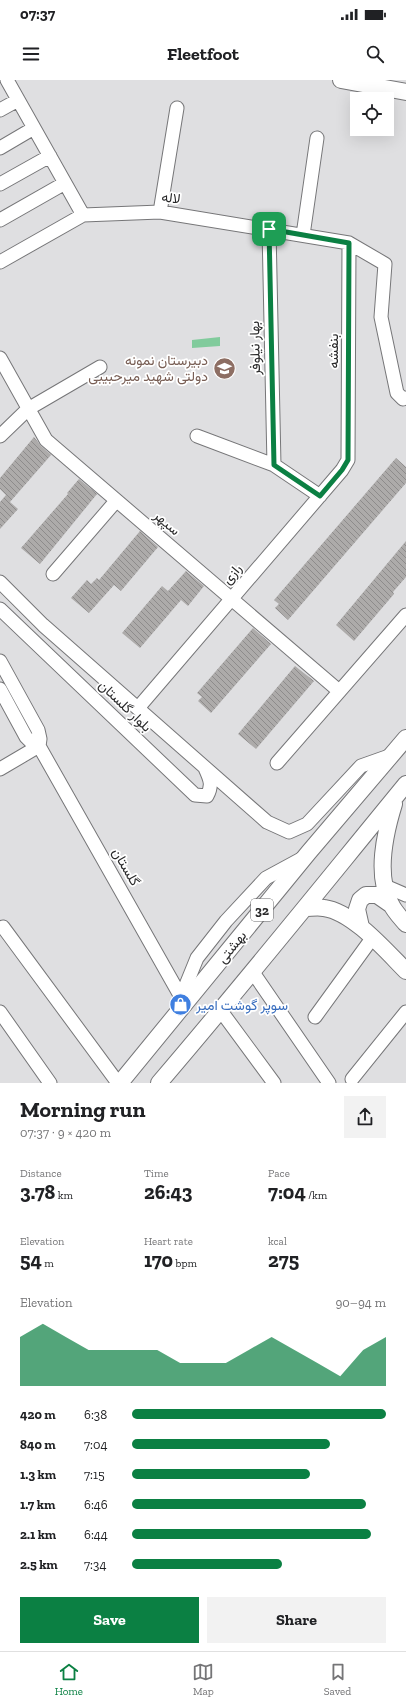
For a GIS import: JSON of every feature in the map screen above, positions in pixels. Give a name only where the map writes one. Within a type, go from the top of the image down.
[{"type":"main road","points":[[341,80],[406,92]]},
{"type":"main road","name":"بهشتی","points":[[122,1080],[305,857],[406,738]]},
{"type":"main road","points":[[390,904],[382,866],[384,842],[387,827],[402,789]]},
{"type":"main road","name":"32","points":[[159,1083],[221,1011],[252,970],[305,908],[402,789]]},
{"type":"main road","points":[[367,932],[357,909],[360,900],[366,895],[377,895],[390,904],[406,924]]},
{"type":"main road","points":[[305,908],[325,908],[344,915],[367,932],[406,971]]},
{"type":"street","points":[[7,80],[83,215]]},
{"type":"street","points":[[0,110],[18,100]]},
{"type":"street","points":[[160,212],[177,108]]},
{"type":"street","points":[[0,148],[34,128]]},
{"type":"street","points":[[303,235],[316,138]]},
{"type":"street","points":[[0,184],[50,156]]},
{"type":"street","points":[[0,220],[65,183]]},
{"type":"street","name":"لاله","points":[[0,262],[83,215],[160,212],[349,243]]},
{"type":"street","name":"بهار نیلوفر","points":[[269,229],[274,465]]},
{"type":"street","points":[[349,243],[385,264],[381,317],[397,394],[404,399],[406,398]]},
{"type":"street","name":"بنفشه","points":[[348,460],[349,243]]},
{"type":"street","name":"سپهر","points":[[0,358],[46,440],[339,692]]},
{"type":"street","points":[[0,436],[28,409],[100,367]]},
{"type":"street","points":[[197,436],[274,465],[320,496]]},
{"type":"street","name":"رازی","points":[[138,708],[232,600],[342,470],[348,460]]},
{"type":"street","points":[[53,574],[116,501]]},
{"type":"street","name":"بلوار گلستان","points":[[0,582],[43,625],[267,822],[289,832],[307,824],[361,766],[392,755]]},
{"type":"street","name":"بلوار گلستان","points":[[0,609],[195,795],[207,796],[211,790],[211,780],[203,765]]},
{"type":"street","points":[[278,763],[406,615]]},
{"type":"street","name":"گلستان","points":[[0,661],[38,730],[40,739],[39,746]]},
{"type":"street","name":"گلستان","points":[[0,689],[26,737],[31,742],[39,746],[185,1004]]},
{"type":"street","points":[[0,769],[39,746]]},
{"type":"street","points":[[185,1004],[186,986],[197,958],[226,921],[266,878],[305,857]]},
{"type":"street","points":[[385,886],[406,894]]},
{"type":"street","points":[[3,927],[122,1080]]},
{"type":"street","points":[[315,1017],[367,932]]},
{"type":"street","points":[[150,1083],[251,965],[280,938]]},
{"type":"street","points":[[252,970],[329,1083]]},
{"type":"street","points":[[221,1011],[274,1083]]},
{"type":"street","points":[[0,1012],[50,1083]]},
{"type":"street","points":[[352,1079],[406,1012]]},
{"type":"green space","points":[[220,337],[220,346],[192,348],[192,340]]},
{"type":"building","points":[[34,437],[51,455],[10,502],[18,509],[0,529],[0,502],[6,495],[0,489],[0,478]]},
{"type":"building","points":[[396,458],[406,467],[406,483],[288,620],[275,608],[279,604],[274,600]]},
{"type":"building","points":[[79,479],[97,494],[40,564],[21,548],[68,494],[67,493]]},
{"type":"building","points":[[140,531],[158,547],[121,591],[114,585],[89,613],[71,598],[87,580],[91,584],[97,578],[99,580]]},
{"type":"building","points":[[406,541],[406,577],[393,592],[394,594],[354,641],[336,625]]},
{"type":"building","points":[[186,571],[204,586],[188,606],[181,600],[140,648],[122,633],[162,586],[168,591]]},
{"type":"building","points":[[253,628],[271,644],[211,713],[198,701],[202,697],[197,693]]},
{"type":"building","points":[[295,666],[314,681],[256,749],[238,734]]},
{"type":"place","name":"دبیرستان نمونه دولتی شهید میرحبیبی","points":[[224,368]]},
{"type":"place","name":"سوپر گوشت امیر","points":[[180,1005]]},
{"type":"route","points":[[269,229],[349,243],[348,460],[342,470],[320,496],[274,465],[269,229]]}]
